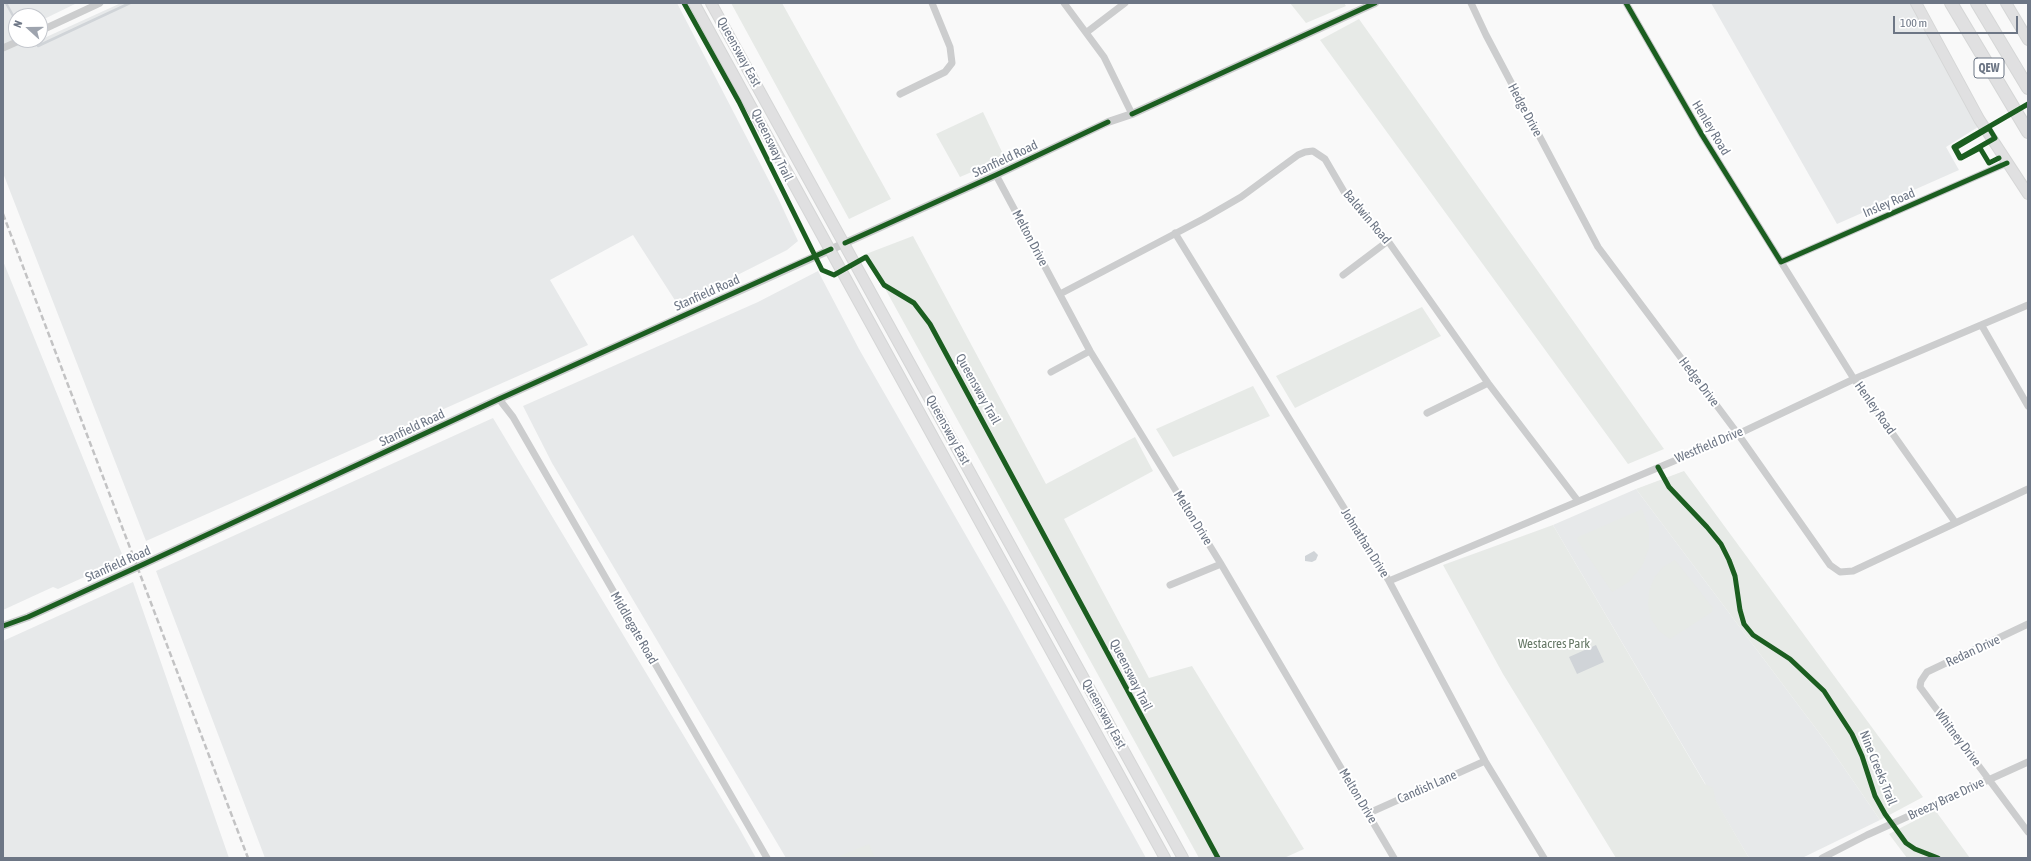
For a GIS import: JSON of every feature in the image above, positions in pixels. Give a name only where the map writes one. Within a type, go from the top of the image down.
[{"type":"highway","name":"QEW","points":[[1951,3],[2028,132]]},
{"type":"highway","name":"QEW","points":[[1977,3],[2028,88]]},
{"type":"main road","name":"Queensway East","points":[[694,3],[831,249],[1165,858]]},
{"type":"main road","name":"Queensway East","points":[[711,3],[845,243],[1183,858]]},
{"type":"main road","points":[[1916,3],[1979,118],[2028,194]]},
{"type":"main road","points":[[2006,3],[2028,40]]},
{"type":"street","points":[[48,27],[100,3]]},
{"type":"street","points":[[900,94],[947,71],[952,63],[950,47],[932,3]]},
{"type":"street","points":[[1064,3],[1087,32],[1104,57],[1132,114]]},
{"type":"street","points":[[1087,32],[1125,3]]},
{"type":"street","name":"Stanfield Road","points":[[3,626],[28,617],[285,500],[500,399],[996,175],[1108,122],[1132,114],[1374,3]]},
{"type":"street","name":"Hedge Drive","points":[[1471,3],[1486,35],[1598,247],[1738,434],[1830,565],[1840,572],[1853,571],[2028,489]]},
{"type":"street","name":"Henley Road","points":[[1626,3],[1702,135],[1854,379],[1955,522]]},
{"type":"street","name":"Baldwin Road","points":[[1060,294],[1242,197],[1298,155],[1313,151],[1325,159],[1346,195],[1388,241],[1488,383],[1578,501]]},
{"type":"street","name":"Insley Road","points":[[1780,262],[2007,163]]},
{"type":"street","name":"Melton Drive","points":[[996,175],[1090,351],[1221,564],[1394,858]]},
{"type":"street","name":"Johnathan Drive","points":[[1175,233],[1389,581],[1485,761],[1544,858]]},
{"type":"street","points":[[1343,274],[1388,241]]},
{"type":"street","name":"Westfield Drive","points":[[1389,581],[1738,434],[1854,379],[1982,326],[2028,305]]},
{"type":"street","points":[[1982,326],[2028,406]]},
{"type":"street","points":[[1051,372],[1090,351]]},
{"type":"street","points":[[1427,413],[1488,383]]},
{"type":"street","name":"Middlegate Road","points":[[500,399],[513,417],[767,858]]},
{"type":"street","points":[[1170,584],[1221,564]]},
{"type":"street","name":"Redan Drive","points":[[1921,681],[1927,672],[2028,624]]},
{"type":"street","name":"Whitney Drive","points":[[1921,681],[1920,687],[2028,832]]},
{"type":"street","name":"Candish Lane","points":[[1368,813],[1485,761]]},
{"type":"street","name":"Breezy Brae Drive","points":[[1828,857],[1867,835],[2028,762]]},
{"type":"shaded area","points":[[3,3],[77,3],[48,17],[48,8],[8,8],[8,48],[48,48],[48,36],[121,3],[677,3],[778,198],[798,241],[787,250],[678,305],[633,235],[550,280],[588,345],[146,541],[3,173]]},
{"type":"shaded area","points":[[1711,3],[1915,3],[1986,122],[1946,147],[1959,170],[1837,224]]},
{"type":"shaded area","points":[[3,261],[124,559],[58,589],[53,587],[3,610]]},
{"type":"shaded area","points":[[818,271],[859,349],[1007,607],[1146,858],[786,858],[552,463],[523,406],[758,302]]},
{"type":"shaded area","points":[[493,418],[756,858],[265,858],[156,571]]},
{"type":"shaded area","points":[[1636,489],[1829,746],[1880,820],[1802,858],[1749,858],[1553,525]]},
{"type":"shaded area","points":[[1314,551],[1318,555],[1316,560],[1312,562],[1305,561],[1305,556]]},
{"type":"shaded area","points":[[133,582],[229,858],[3,858],[3,641]]},
{"type":"shaded area","points":[[1596,645],[1604,662],[1577,674],[1569,657]]},
{"type":"green space","points":[[731,3],[782,3],[891,199],[849,219]]},
{"type":"green space","points":[[1290,3],[1344,3],[1346,6],[1306,23]]},
{"type":"green space","points":[[1359,19],[1664,449],[1628,464],[1320,40]]},
{"type":"green space","points":[[983,112],[1003,154],[988,165],[960,177],[936,134]]},
{"type":"green space","points":[[913,236],[1046,484],[1135,437],[1153,471],[1064,519],[1149,678],[1192,666],[1304,849],[1284,858],[1199,858],[866,254]]},
{"type":"green space","points":[[1422,307],[1441,336],[1295,408],[1276,376]]},
{"type":"green space","points":[[1253,386],[1270,416],[1173,457],[1156,429]]},
{"type":"green space","points":[[1684,471],[1923,797],[1880,820],[1829,746],[1636,489]]},
{"type":"green space","points":[[1642,509],[1649,528],[1649,548],[1642,566],[1629,582],[1612,592],[1577,540],[1578,537]]},
{"type":"green space","name":"Westacres Park","points":[[1553,525],[1705,784],[1713,788],[1716,801],[1749,858],[1616,858],[1503,674],[1443,565]]},
{"type":"green space","points":[[1675,560],[1713,608],[1712,612],[1670,639],[1659,631],[1651,619],[1648,605],[1649,591],[1654,578],[1663,567]]},
{"type":"green space","points":[[1935,810],[1970,858],[1907,858],[1889,834]]},
{"type":"green space","points":[[869,844],[875,858],[835,858]]},
{"type":"waterway","points":[[6,3],[9,8]]},
{"type":"waterway","points":[[48,41],[130,3]]},
{"type":"railway","points":[[3,214],[248,858]]},
{"type":"cycle path","name":"Queensway Trail","points":[[684,3],[739,102],[822,270],[834,275],[866,257],[884,285],[914,303],[930,324],[1218,858]]},
{"type":"cycle path","points":[[1132,114],[1375,3]]},
{"type":"cycle path","points":[[1626,3],[1702,135],[1781,262],[2007,163]]},
{"type":"cycle path","points":[[1999,158],[1989,163],[1980,148],[1961,158],[1955,148],[1989,128],[1995,138],[1960,158],[1954,147],[2028,104]]},
{"type":"cycle path","points":[[845,243],[996,175],[1108,122]]},
{"type":"cycle path","points":[[3,626],[28,617],[499,399],[831,249]]},
{"type":"cycle path","name":"Nine Creeks Trail","points":[[1658,467],[1669,487],[1721,544],[1735,576],[1740,610],[1744,624],[1753,635],[1790,659],[1824,691],[1852,734],[1862,756],[1875,796],[1885,814],[1906,843],[1915,849],[1938,858]]}]
